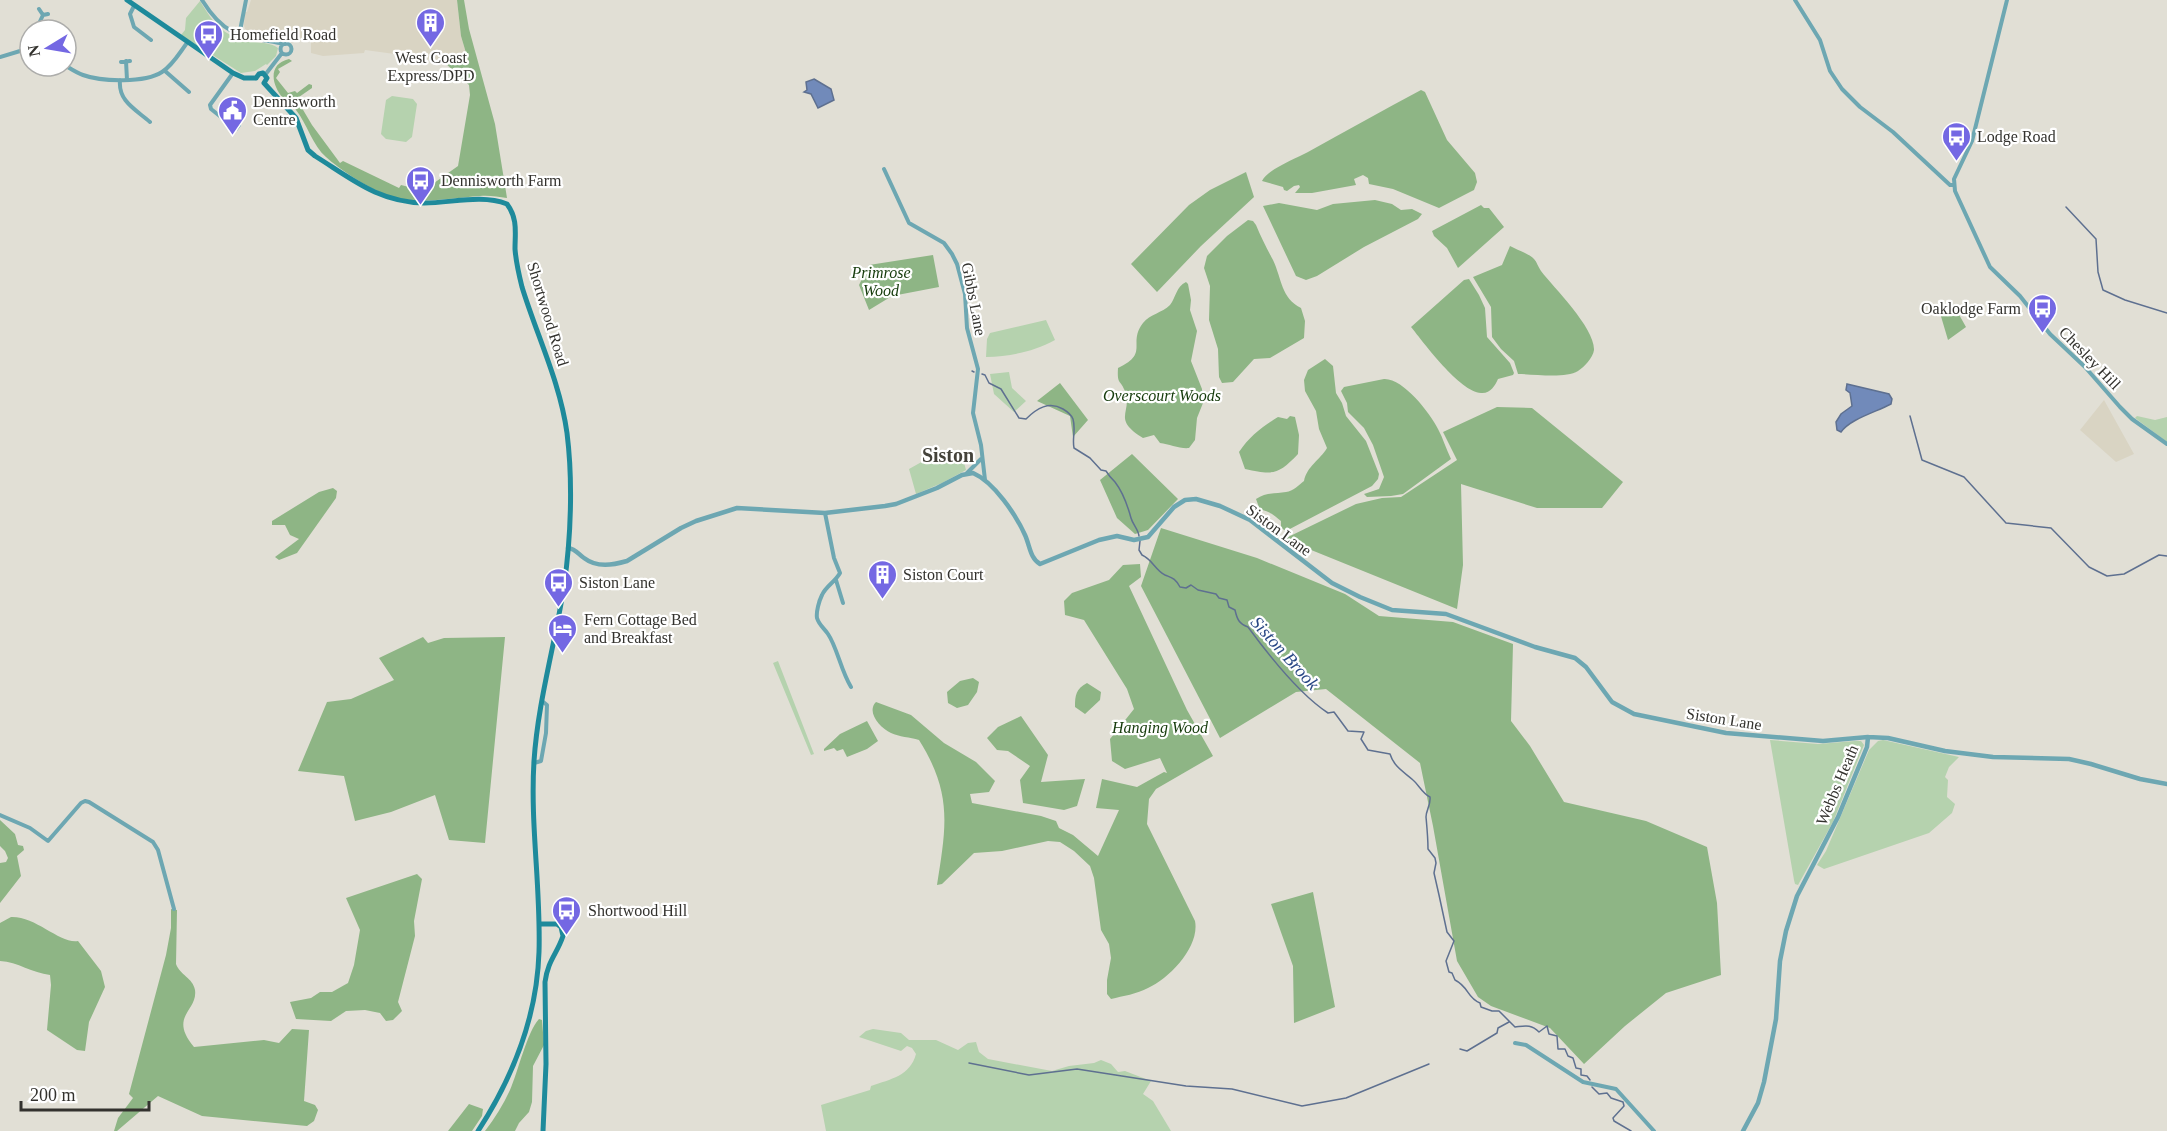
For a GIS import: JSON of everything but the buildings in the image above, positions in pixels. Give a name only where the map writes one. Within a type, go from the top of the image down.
[{"type":"main road","points":[[127,0],[233,73],[244,78],[256,78],[259,74],[265,75],[267,80],[260,83],[256,78]]},
{"type":"main road","name":"Shortwood Road","points":[[264,83],[296,118],[308,150],[375,194],[423,203],[477,199],[499,201],[507,204],[513,212],[516,224],[515,250],[521,283],[547,356],[564,416],[568,448],[568,552]]},
{"type":"main road","points":[[478,1131],[501,1094],[524,1040],[536,986],[539,924],[533,812],[534,763],[541,701],[563,592],[568,552]]},
{"type":"main road","points":[[539,924],[558,924],[563,936],[549,963],[545,982],[546,1064],[543,1131]]},
{"type":"street","points":[[202,0],[208,11],[228,31],[239,36],[271,41],[290,45],[292,51],[287,55],[271,41]]},
{"type":"street","points":[[239,36],[246,0]]},
{"type":"street","points":[[1795,0],[1820,40],[1830,71],[1842,89],[1950,185],[1954,185],[1956,172],[1972,141],[2007,0]]},
{"type":"street","points":[[134,6],[130,14],[134,27],[151,40]]},
{"type":"street","points":[[39,9],[43,15]]},
{"type":"street","points":[[43,15],[48,14]]},
{"type":"street","points":[[78,73],[120,80],[156,75],[165,70],[187,43]]},
{"type":"street","points":[[265,75],[285,44]]},
{"type":"street","points":[[0,57],[18,51]]},
{"type":"street","points":[[126,61],[127,80]]},
{"type":"street","points":[[165,70],[189,92]]},
{"type":"street","points":[[233,73],[210,105],[211,110],[236,129],[239,125]]},
{"type":"street","points":[[120,80],[119,89],[122,98],[150,122]]},
{"type":"street","name":"Gibbs Lane","points":[[884,169],[909,223],[944,243],[957,264],[965,294],[967,328],[978,369],[973,414],[981,445],[985,480]]},
{"type":"street","name":"Chesley Hill","points":[[1954,185],[1990,267],[2020,296],[2050,334],[2085,367],[2132,419],[2167,444]]},
{"type":"street","points":[[568,552],[574,549],[582,556],[601,565],[627,561],[681,528],[737,508],[825,513],[896,504],[968,473],[981,459]]},
{"type":"street","name":"Siston Lane","points":[[968,473],[973,473],[985,480],[1017,520],[1031,554],[1040,564],[1099,540],[1118,536],[1140,539],[1152,534],[1160,520],[1180,503],[1190,499],[1206,501],[1250,520],[1332,583],[1360,597],[1392,610],[1446,614],[1535,647],[1575,658],[1586,667],[1612,702],[1634,714],[1724,733],[1823,741],[1869,737]]},
{"type":"street","points":[[825,513],[834,558],[840,573],[822,594],[817,617],[828,634],[850,687]]},
{"type":"street","points":[[836,580],[843,603]]},
{"type":"street","name":"Webbs Heath","points":[[1743,1131],[1758,1103],[1764,1082],[1776,1019],[1780,961],[1797,896],[1838,817],[1869,737],[1888,738],[1945,751],[1993,758],[2069,759],[2140,779],[2167,784]]},
{"type":"street","points":[[0,815],[30,828],[48,841],[81,803],[89,802],[153,842],[158,850],[174,909]]},
{"type":"street","points":[[1515,1043],[1526,1045],[1583,1082],[1616,1089],[1654,1131]]},
{"type":"shaded area","points":[[251,0],[457,0],[461,36],[469,64],[365,50],[364,53],[323,56],[311,53],[311,42],[257,37],[246,32],[245,12]]},
{"type":"shaded area","points":[[2104,400],[2134,454],[2116,462],[2080,430]]},
{"type":"green space","points":[[457,0],[464,0],[469,29],[495,124],[507,198],[483,196],[417,200],[392,197],[352,176],[321,152],[295,108],[279,93],[274,81],[275,70],[282,62],[289,59],[292,61],[278,69],[280,72],[276,78],[288,93],[295,91],[297,93],[309,84],[312,85],[312,88],[299,97],[302,101],[299,103],[340,163],[343,161],[399,188],[401,185],[417,189],[427,188],[458,166],[470,95],[469,85],[443,61],[469,63],[461,36]]},
{"type":"green space","points":[[200,1],[216,24],[228,34],[275,46],[278,48],[276,56],[267,65],[255,71],[241,73],[181,35],[185,30],[186,18]]},
{"type":"green space","points":[[1421,90],[1425,92],[1447,140],[1475,173],[1477,182],[1474,190],[1439,208],[1393,189],[1369,184],[1368,178],[1363,175],[1354,179],[1356,185],[1312,193],[1295,193],[1299,185],[1287,191],[1283,187],[1262,181],[1276,168]]},
{"type":"green space","points":[[392,96],[413,99],[417,104],[412,137],[406,142],[386,139],[381,134],[386,100]]},
{"type":"green space","points":[[1246,172],[1254,197],[1201,246],[1157,292],[1131,264],[1189,205],[1210,190]]},
{"type":"green space","points":[[1375,200],[1392,204],[1401,210],[1412,209],[1422,214],[1418,219],[1306,280],[1296,276],[1263,206],[1279,203],[1317,210],[1333,204]]},
{"type":"green space","points":[[1481,205],[1489,208],[1504,227],[1458,268],[1447,248],[1434,236],[1432,231]]},
{"type":"green space","points":[[1248,220],[1253,221],[1256,225],[1289,299],[1301,308],[1305,321],[1304,338],[1270,358],[1254,359],[1233,382],[1222,383],[1219,377],[1218,349],[1209,320],[1210,286],[1204,268],[1207,256],[1227,236]]},
{"type":"green space","points":[[1510,246],[1534,259],[1588,331],[1594,350],[1588,362],[1578,371],[1565,375],[1518,374],[1514,361],[1492,337],[1491,307],[1473,277],[1502,265]]},
{"type":"green space","name":"Primrose Wood","points":[[933,255],[939,287],[892,296],[869,310],[859,285],[869,265]]},
{"type":"green space","points":[[1469,279],[1485,308],[1487,337],[1510,363],[1514,373],[1498,379],[1492,389],[1484,393],[1472,391],[1453,376],[1411,327],[1464,280]]},
{"type":"green space","name":"Overscourt Woods","points":[[1186,282],[1191,300],[1190,310],[1197,331],[1191,361],[1202,389],[1203,403],[1197,418],[1195,440],[1189,448],[1160,443],[1154,435],[1143,438],[1133,431],[1125,420],[1127,399],[1118,380],[1118,368],[1128,363],[1136,353],[1137,337],[1143,323],[1170,305],[1178,289]]},
{"type":"green space","points":[[1953,304],[1966,327],[1948,340],[1940,313]]},
{"type":"green space","points":[[1046,320],[1055,340],[1022,353],[986,357],[987,339],[990,333]]},
{"type":"green space","points":[[1325,359],[1333,366],[1336,393],[1346,416],[1366,441],[1379,474],[1378,479],[1372,486],[1286,531],[1281,528],[1281,521],[1269,512],[1260,510],[1256,499],[1267,494],[1296,488],[1304,481],[1308,471],[1327,448],[1319,429],[1316,411],[1305,391],[1304,380],[1308,370]]},
{"type":"green space","points":[[1009,372],[1012,388],[1026,401],[1014,412],[994,394],[990,374]]},
{"type":"green space","points":[[1384,379],[1391,380],[1407,390],[1429,414],[1451,459],[1403,494],[1367,497],[1364,494],[1379,489],[1384,477],[1373,445],[1364,428],[1348,412],[1347,403],[1341,391],[1344,387]]},
{"type":"green space","points":[[1060,383],[1088,420],[1073,437],[1070,416],[1037,401]]},
{"type":"green space","points":[[1497,407],[1532,408],[1623,482],[1602,508],[1537,508],[1461,484],[1463,565],[1457,609],[1284,539],[1356,504],[1382,498],[1401,497],[1457,460],[1443,432]]},
{"type":"green space","points":[[1290,416],[1295,417],[1299,435],[1298,454],[1280,470],[1274,472],[1245,469],[1239,452],[1247,441],[1278,417],[1287,419]]},
{"type":"green space","points":[[2137,416],[2155,420],[2167,417],[2167,442],[2135,418]]},
{"type":"green space","points":[[943,450],[947,454],[958,450],[962,455],[966,470],[916,494],[909,469]]},
{"type":"green space","points":[[1132,454],[1178,499],[1148,530],[1135,534],[1117,518],[1100,480]]},
{"type":"green space","points":[[333,488],[337,491],[336,498],[297,553],[279,560],[275,557],[299,539],[290,535],[285,525],[272,525],[272,521],[319,492]]},
{"type":"green space","points":[[1161,528],[1257,558],[1345,594],[1379,616],[1453,622],[1513,644],[1511,721],[1530,746],[1564,802],[1646,821],[1707,847],[1717,903],[1721,975],[1666,993],[1625,1026],[1584,1064],[1550,1028],[1491,1006],[1478,997],[1457,961],[1420,763],[1326,689],[1296,692],[1220,738],[1141,586]]},
{"type":"green space","name":"Hanging Wood","points":[[1140,564],[1141,577],[1129,586],[1187,710],[1213,756],[1156,789],[1149,799],[1147,824],[1195,921],[1193,941],[1182,960],[1157,983],[1139,992],[1111,999],[1107,994],[1111,958],[1109,944],[1101,930],[1094,878],[1090,866],[1060,842],[1048,841],[1002,851],[974,853],[942,884],[937,885],[943,845],[944,811],[937,777],[919,740],[887,731],[873,715],[873,706],[876,702],[911,715],[944,743],[976,762],[995,781],[989,792],[970,794],[972,803],[1056,821],[1059,828],[1073,835],[1098,856],[1119,810],[1096,808],[1102,779],[1137,787],[1164,772],[1167,773],[1160,758],[1125,769],[1112,761],[1110,739],[1134,709],[1127,689],[1084,620],[1065,615],[1064,601],[1072,593],[1109,580],[1123,565]]},
{"type":"green space","points":[[423,637],[428,643],[444,638],[505,637],[485,843],[449,840],[435,795],[391,812],[355,821],[344,776],[298,771],[327,702],[351,699],[394,680],[379,658]]},
{"type":"green space","points":[[778,661],[814,754],[811,755],[773,663]]},
{"type":"green space","points":[[973,678],[979,682],[977,692],[968,705],[957,708],[948,703],[947,692],[960,681]]},
{"type":"green space","points":[[1087,683],[1101,692],[1100,700],[1085,714],[1075,707],[1075,703],[1078,690]]},
{"type":"green space","points":[[1021,716],[1048,755],[1041,782],[1085,779],[1077,806],[1064,810],[1023,803],[1020,780],[1030,766],[1008,751],[997,750],[987,738],[998,727]]},
{"type":"green space","points":[[867,721],[878,741],[867,749],[847,757],[843,749],[837,751],[834,748],[824,751],[840,734]]},
{"type":"green space","points":[[1770,740],[1818,744],[1861,741],[1864,745],[1833,822],[1798,885],[1794,880]]},
{"type":"green space","points":[[1883,740],[1959,757],[1949,767],[1945,777],[1948,780],[1947,797],[1955,804],[1952,813],[1929,833],[1824,869],[1817,865],[1826,851],[1869,750],[1878,741]]},
{"type":"green space","points":[[0,820],[15,834],[18,845],[23,846],[24,850],[17,856],[21,876],[0,903],[0,863],[6,862],[8,858],[0,846]]},
{"type":"green space","points":[[417,874],[422,879],[414,921],[415,936],[398,1002],[402,1011],[393,1020],[386,1021],[380,1013],[365,1010],[346,1011],[331,1021],[296,1019],[290,1002],[311,998],[320,992],[332,992],[348,983],[354,965],[360,930],[346,898]]},
{"type":"green space","points":[[1313,892],[1335,1007],[1294,1023],[1293,966],[1271,904]]},
{"type":"green space","points":[[171,909],[177,910],[176,964],[192,982],[195,990],[195,997],[184,1021],[187,1037],[194,1047],[264,1040],[279,1043],[292,1029],[309,1030],[304,1101],[315,1105],[318,1110],[314,1121],[307,1126],[202,1116],[158,1096],[117,1131],[114,1131],[118,1118],[133,1098],[129,1094],[166,955],[171,928]]},
{"type":"green space","points":[[11,917],[29,921],[71,941],[78,941],[101,971],[105,987],[89,1022],[85,1051],[77,1050],[47,1030],[50,975],[0,961],[0,923]]},
{"type":"green space","points":[[539,1019],[542,1020],[544,1045],[533,1066],[532,1102],[529,1112],[515,1131],[485,1131],[510,1090],[527,1042]]},
{"type":"green space","points":[[873,1029],[901,1033],[909,1040],[936,1040],[958,1050],[968,1043],[976,1042],[979,1052],[988,1059],[1052,1071],[1101,1060],[1111,1064],[1118,1072],[1125,1071],[1151,1081],[1143,1094],[1153,1101],[1171,1131],[826,1131],[821,1105],[870,1090],[871,1086],[899,1076],[913,1061],[916,1054],[912,1048],[907,1046],[901,1051],[859,1037]]},
{"type":"green space","points":[[469,1104],[483,1109],[482,1116],[472,1131],[448,1131]]},
{"type":"water","points":[[814,79],[831,89],[834,100],[818,108],[811,94],[804,92],[807,90],[806,82]]},
{"type":"water","points":[[1847,384],[1889,394],[1892,399],[1891,404],[1857,420],[1841,432],[1837,430],[1836,422],[1841,414],[1852,406],[1850,393],[1846,390]]},
{"type":"waterway","points":[[2066,207],[2096,239],[2098,272],[2103,290],[2125,300],[2167,313]]},
{"type":"waterway","name":"Siston Brook","points":[[982,374],[989,383],[1001,389],[1019,418],[1026,419],[1039,409],[1048,406],[1058,407],[1070,414],[1074,423],[1074,448],[1090,458],[1101,470],[1106,471],[1115,482],[1139,536]]},
{"type":"waterway","points":[[1910,416],[1922,460],[1964,477],[2006,523],[2051,528],[2089,567],[2107,576],[2124,574],[2159,555],[2167,556]]},
{"type":"waterway","name":"Siston Brook","points":[[1140,541],[1139,550],[1142,555],[1162,573],[1175,580],[1180,587],[1186,588],[1191,585],[1198,590],[1216,594],[1219,598],[1227,600],[1229,607],[1235,610],[1240,623],[1248,627],[1275,662],[1306,696],[1328,713],[1334,712],[1348,731],[1364,732],[1361,739],[1368,750],[1390,754],[1397,766],[1430,797],[1426,817],[1428,849],[1435,858],[1434,873],[1447,932],[1454,941],[1446,961],[1449,972],[1480,1003],[1481,1007],[1499,1011],[1515,1027],[1531,1027],[1539,1032],[1547,1026],[1549,1034],[1557,1036],[1558,1049],[1565,1049],[1568,1056],[1573,1058],[1576,1068],[1581,1069],[1581,1075],[1587,1076],[1590,1080]]},
{"type":"waterway","points":[[1460,1049],[1467,1051],[1497,1033],[1498,1028],[1509,1022]]},
{"type":"waterway","points":[[969,1063],[1029,1075],[1077,1069],[1186,1086],[1232,1089],[1302,1106],[1346,1098],[1429,1064]]},
{"type":"waterway","name":"Siston Brook","points":[[1592,1087],[1599,1094],[1607,1093],[1611,1098],[1623,1102],[1624,1106],[1613,1118],[1614,1121],[1631,1131]]},
{"type":"place","name":"West Coast Express/DPD","points":[[431,48]]},
{"type":"place","name":"Homefield Road","points":[[209,60]]},
{"type":"place","name":"Dennisworth Centre","points":[[232,136]]},
{"type":"place","name":"Lodge Road","points":[[1956,162]]},
{"type":"place","name":"Dennisworth Farm","points":[[420,206]]},
{"type":"place","name":"Oaklodge Farm","points":[[2042,334]]},
{"type":"place","name":"Siston Court","points":[[882,600]]},
{"type":"place","name":"Siston Lane","points":[[558,608]]},
{"type":"place","name":"Fern Cottage Bed and Breakfast","points":[[563,654]]},
{"type":"place","name":"Shortwood Hill","points":[[567,936]]},
{"type":"district","name":"Siston","points":[[948,455]]}]
